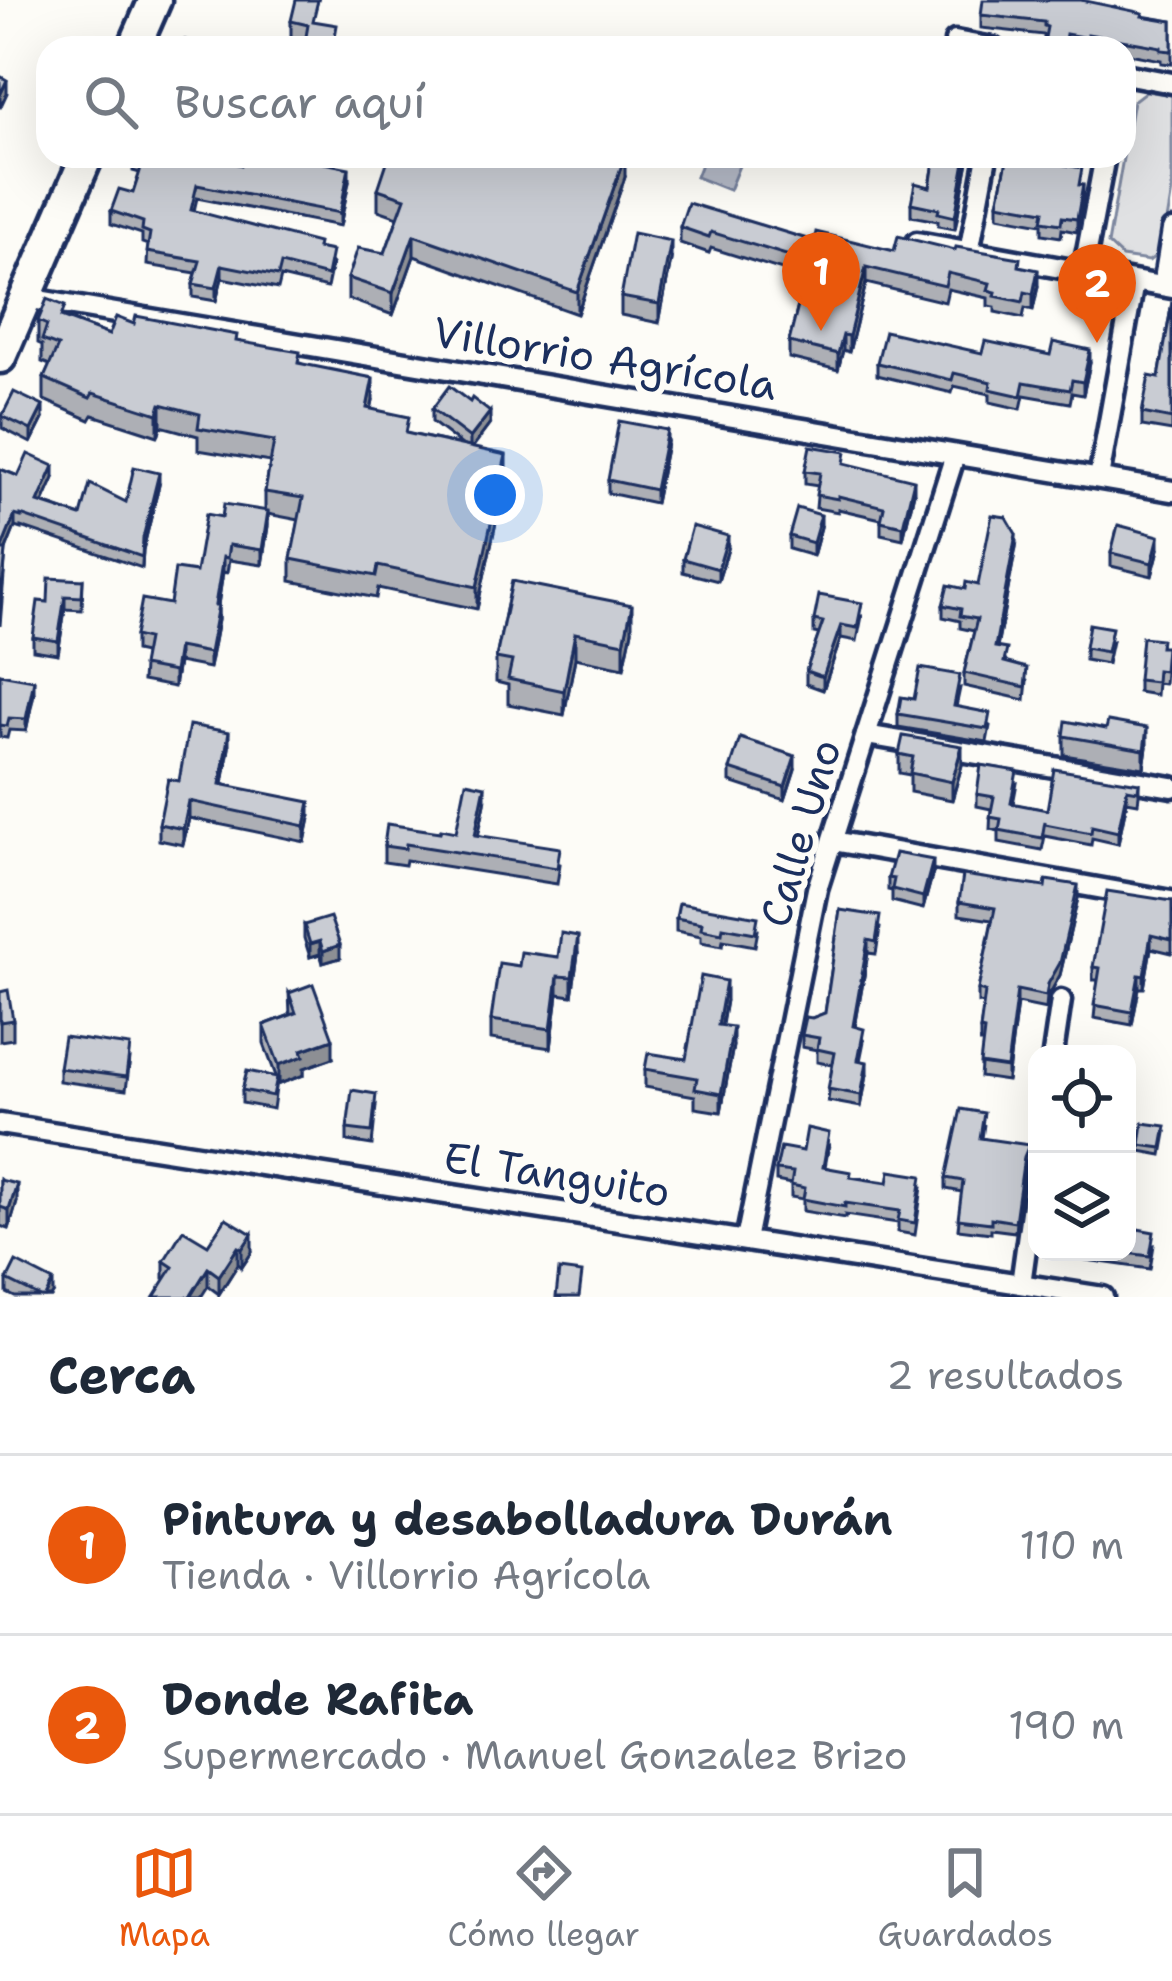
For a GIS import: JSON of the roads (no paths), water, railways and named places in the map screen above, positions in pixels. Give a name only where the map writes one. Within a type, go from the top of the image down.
[{"type":"main road","points":[[139,36],[155,0]]},
{"type":"main road","points":[[0,356],[82,168]]},
{"type":"street","points":[[1136,76],[1172,83]]},
{"type":"street","points":[[969,252],[985,168]]},
{"type":"street","points":[[1083,272],[1103,168]]},
{"type":"street","points":[[907,240],[1167,287],[1172,230]]},
{"type":"street","points":[[1099,478],[1134,282]]},
{"type":"street","name":"Villorrio Agrícola","points":[[26,298],[1172,490]]},
{"type":"street","name":"Calle Uno","points":[[746,1240],[812,907],[955,455]]},
{"type":"street","points":[[866,735],[1172,788]]},
{"type":"street","points":[[833,841],[1171,901]]},
{"type":"street","points":[[1054,1045],[1061,1000]]},
{"type":"street","name":"El Tanguito","points":[[0,1124],[1103,1297]]},
{"type":"street","points":[[1021,1284],[1028,1234]]},
{"type":"place","name":"Pintura y desabolladura Durán","points":[[821,331]]},
{"type":"place","name":"Donde Rafita","points":[[1097,343]]}]
